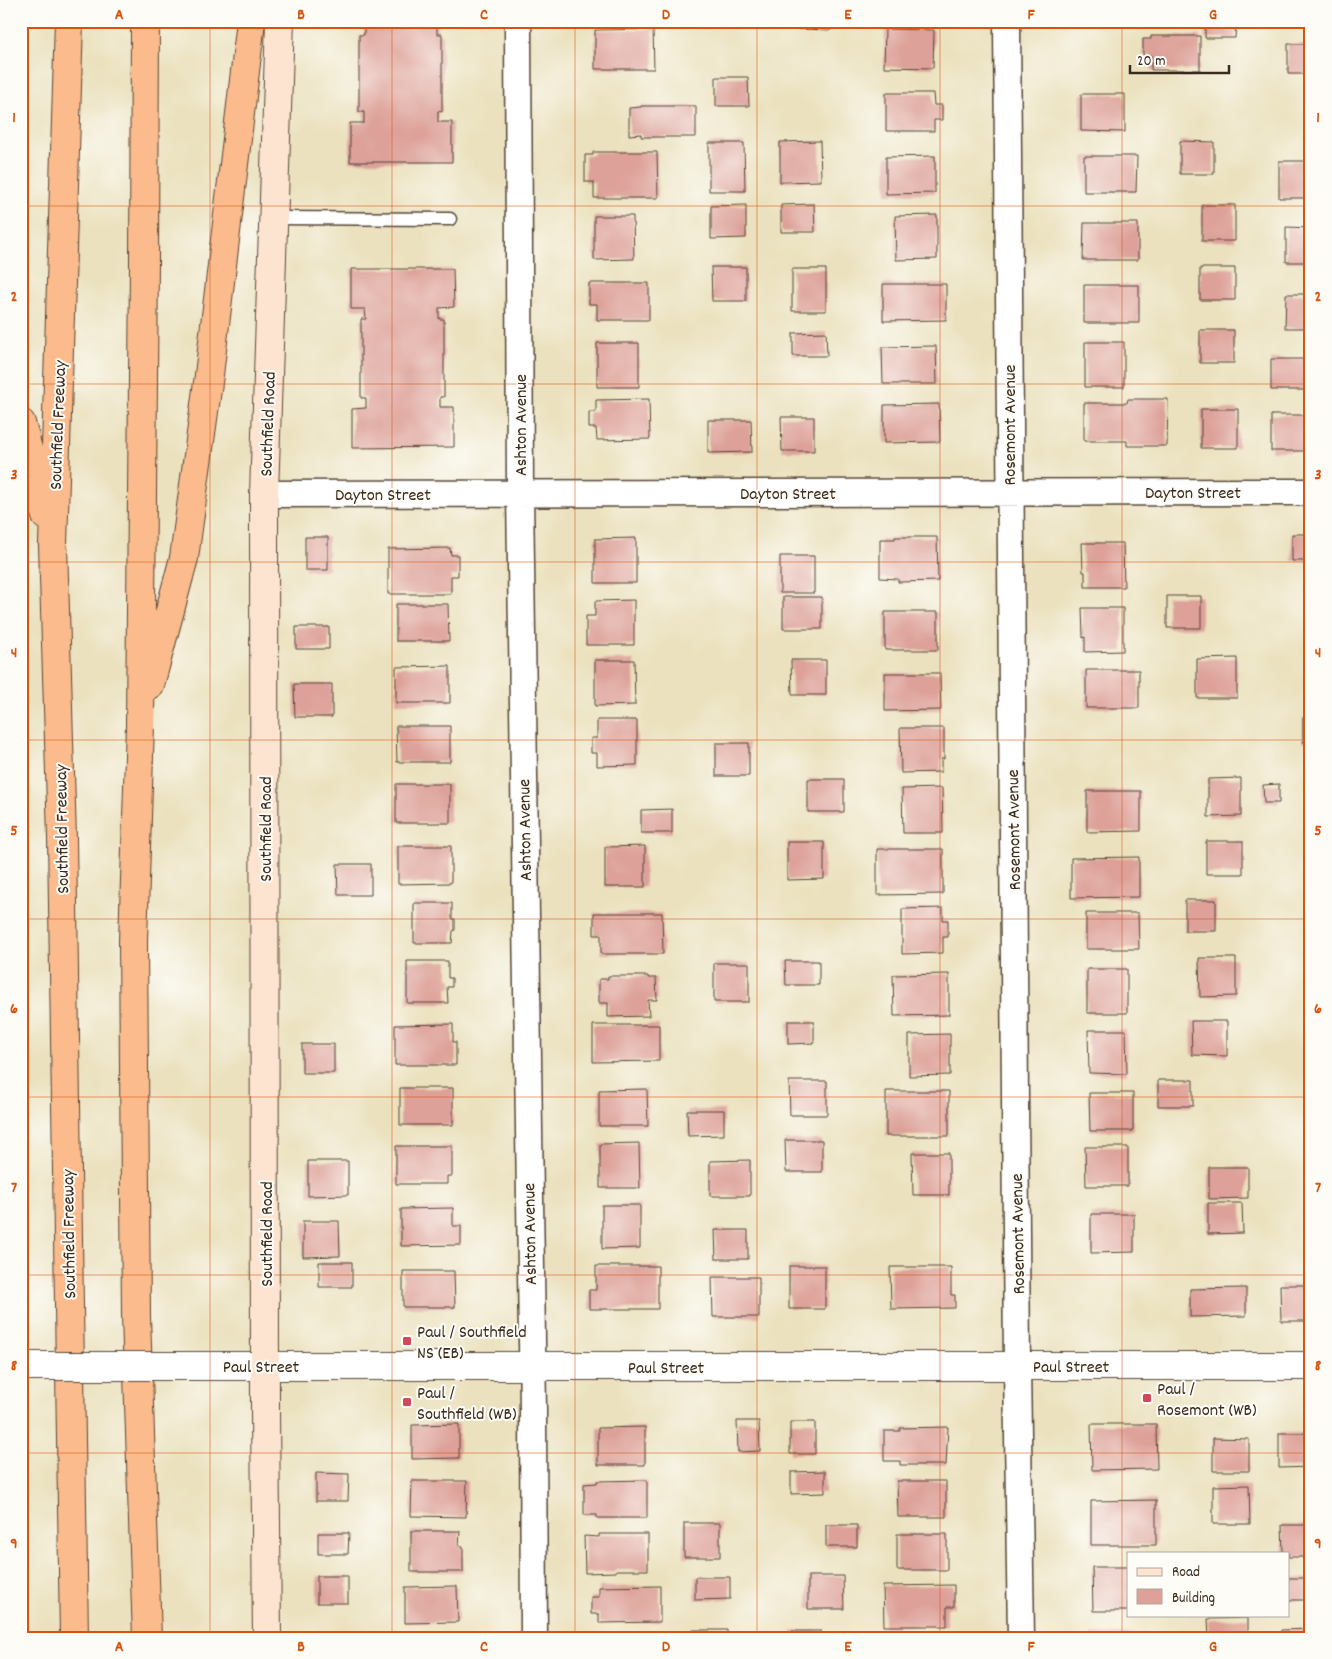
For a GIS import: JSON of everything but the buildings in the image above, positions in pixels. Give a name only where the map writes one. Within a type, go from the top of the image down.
[{"type":"highway","name":"Southfield Freeway","points":[[69,21],[53,545],[62,838],[74,1638]]},
{"type":"highway","points":[[145,21],[140,725],[133,941],[136,1316],[147,1638]]},
{"type":"highway","points":[[140,725],[184,558],[209,375],[251,21]]},
{"type":"highway","points":[[21,423],[53,545]]},
{"type":"main road","name":"Southfield Road","points":[[267,1638],[264,494],[280,21]]},
{"type":"street","name":"Ashton Avenue","points":[[518,21],[520,493],[534,1638]]},
{"type":"street","name":"Rosemont Avenue","points":[[1007,21],[1017,1366],[1021,1638]]},
{"type":"street","name":"Dayton Street","points":[[264,494],[1311,492]]},
{"type":"street","name":"Paul Street","points":[[21,1366],[1311,1366]]},
{"type":"lane","points":[[273,218],[450,219]]},
{"type":"place","name":"Paul / Southfield NS (EB)","points":[[407,1341]]},
{"type":"place","name":"Paul / Rosemont (WB)","points":[[1147,1398]]},
{"type":"place","name":"Paul / Southfield (WB)","points":[[407,1402]]}]
